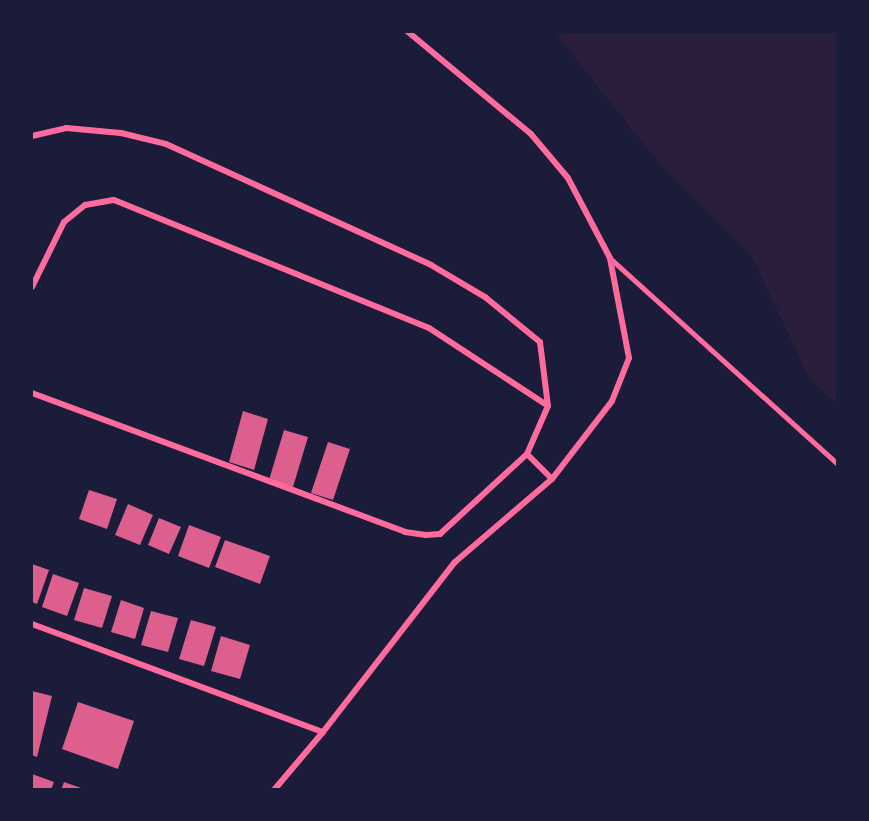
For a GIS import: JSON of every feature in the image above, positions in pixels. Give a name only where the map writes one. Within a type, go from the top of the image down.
[{"type":"street","points":[[274,789],[323,732],[455,562],[552,479],[612,401],[629,358],[610,258],[568,178],[531,134],[408,32]]},
{"type":"street","points":[[32,136],[66,128],[122,133],[166,144],[431,265],[485,297],[540,342],[548,406],[527,454],[440,534],[426,535],[405,532],[32,393]]},
{"type":"street","points":[[32,287],[64,222],[86,205],[114,200],[429,328],[548,406]]},
{"type":"street","points":[[527,454],[552,479]]},
{"type":"street","points":[[32,624],[323,732]]},
{"type":"lane","points":[[610,258],[837,464]]},
{"type":"shaded area","points":[[555,32],[837,32],[837,404],[809,378],[751,254],[653,156]]},
{"type":"building","points":[[243,411],[268,419],[254,470],[229,462]]},
{"type":"building","points":[[284,430],[308,437],[293,487],[269,480]]},
{"type":"building","points":[[328,442],[350,449],[333,500],[311,493]]},
{"type":"building","points":[[89,490],[117,499],[107,529],[79,519]]},
{"type":"building","points":[[128,504],[153,515],[140,545],[115,535]]},
{"type":"building","points":[[159,518],[181,527],[169,554],[148,545]]},
{"type":"building","points":[[189,525],[221,537],[209,568],[178,556]]},
{"type":"building","points":[[225,540],[270,556],[260,584],[215,567]]},
{"type":"building","points":[[32,564],[49,570],[37,604],[32,602]]},
{"type":"building","points":[[53,574],[79,583],[67,616],[42,607]]},
{"type":"building","points":[[84,588],[112,596],[102,628],[74,620]]},
{"type":"building","points":[[121,600],[144,608],[135,639],[111,632]]},
{"type":"building","points":[[151,611],[178,618],[168,652],[141,645]]},
{"type":"building","points":[[191,620],[216,627],[204,666],[179,659]]},
{"type":"building","points":[[221,636],[250,645],[240,679],[211,671]]},
{"type":"building","points":[[32,691],[52,696],[37,757],[32,755]]},
{"type":"building","points":[[78,702],[134,721],[118,769],[62,749]]},
{"type":"building","points":[[32,774],[54,782],[51,790],[32,790]]},
{"type":"building","points":[[64,782],[84,789],[84,790],[61,790]]}]
